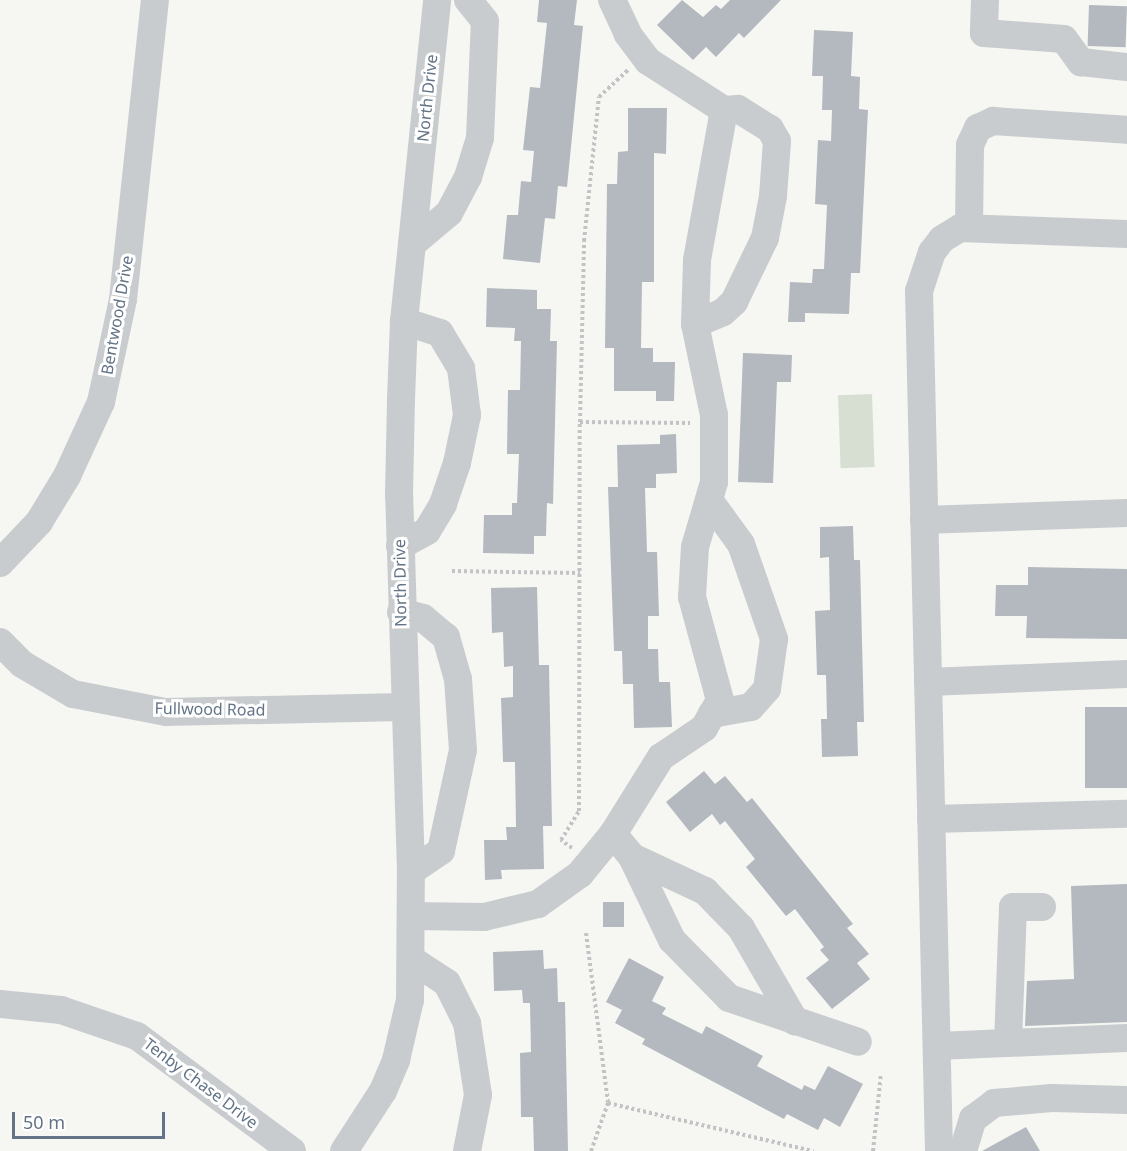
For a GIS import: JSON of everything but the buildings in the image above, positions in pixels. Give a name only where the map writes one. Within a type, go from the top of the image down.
[{"type":"street","name":"Bentwood Drive","points":[[0,563],[39,522],[67,476],[101,402],[123,299],[155,0]]},
{"type":"street","name":"North Drive","points":[[344,1151],[383,1091],[396,1060],[410,1000],[411,871],[403,707],[400,546],[404,321],[437,0]]},
{"type":"street","points":[[412,244],[449,213],[468,177],[480,138],[485,21],[468,0]]},
{"type":"street","points":[[612,0],[628,34],[644,56],[724,110],[738,109],[770,129],[777,141],[773,196],[765,238],[745,285],[723,312],[695,324]]},
{"type":"street","points":[[985,0],[984,33],[1064,39],[1081,62],[1127,67]]},
{"type":"street","points":[[411,916],[484,916],[538,904],[580,874],[612,834],[661,757],[704,728],[720,700],[692,597],[695,547],[714,482],[714,423],[695,324],[697,260],[724,110]]},
{"type":"street","points":[[969,228],[970,146],[978,128],[993,121],[1127,130]]},
{"type":"street","points":[[939,1151],[920,291],[932,252],[942,239],[960,228],[1127,234]]},
{"type":"street","points":[[400,546],[427,531],[443,504],[457,463],[467,415],[462,368],[440,333],[404,321]]},
{"type":"street","points":[[709,500],[741,544],[774,639],[767,689],[751,707],[735,713],[712,714]]},
{"type":"street","points":[[924,520],[1127,513]]},
{"type":"street","points":[[401,612],[423,618],[446,637],[458,679],[463,750],[441,851],[411,871]]},
{"type":"street","name":"Fullwood Road","points":[[0,642],[22,664],[74,694],[165,712],[403,707]]},
{"type":"street","points":[[928,682],[1127,674]]},
{"type":"street","points":[[931,819],[1127,814]]},
{"type":"street","points":[[612,834],[632,857],[672,940],[729,998],[858,1042]]},
{"type":"street","points":[[632,857],[705,891],[741,928],[795,1021]]},
{"type":"street","points":[[1008,1043],[1013,907],[1042,907]]},
{"type":"street","points":[[412,960],[447,983],[467,1023],[478,1095],[467,1151]]},
{"type":"street","name":"Tenby Chase Drive","points":[[0,1004],[61,1010],[137,1036],[292,1151]]},
{"type":"street","points":[[937,1046],[1127,1038]]},
{"type":"street","points":[[963,1151],[973,1119],[994,1103],[1052,1098],[1127,1100]]},
{"type":"path","points":[[591,861],[561,840],[579,811],[580,422],[584,241],[599,98],[644,56]]},
{"type":"path","points":[[580,422],[714,423]]},
{"type":"path","points":[[452,571],[580,573]]},
{"type":"path","points":[[586,933],[608,1103],[591,1151]]},
{"type":"path","points":[[873,1151],[881,1074]]},
{"type":"path","points":[[608,1103],[813,1151]]},
{"type":"shaded area","points":[[872,394],[875,467],[841,468],[838,395]]}]
